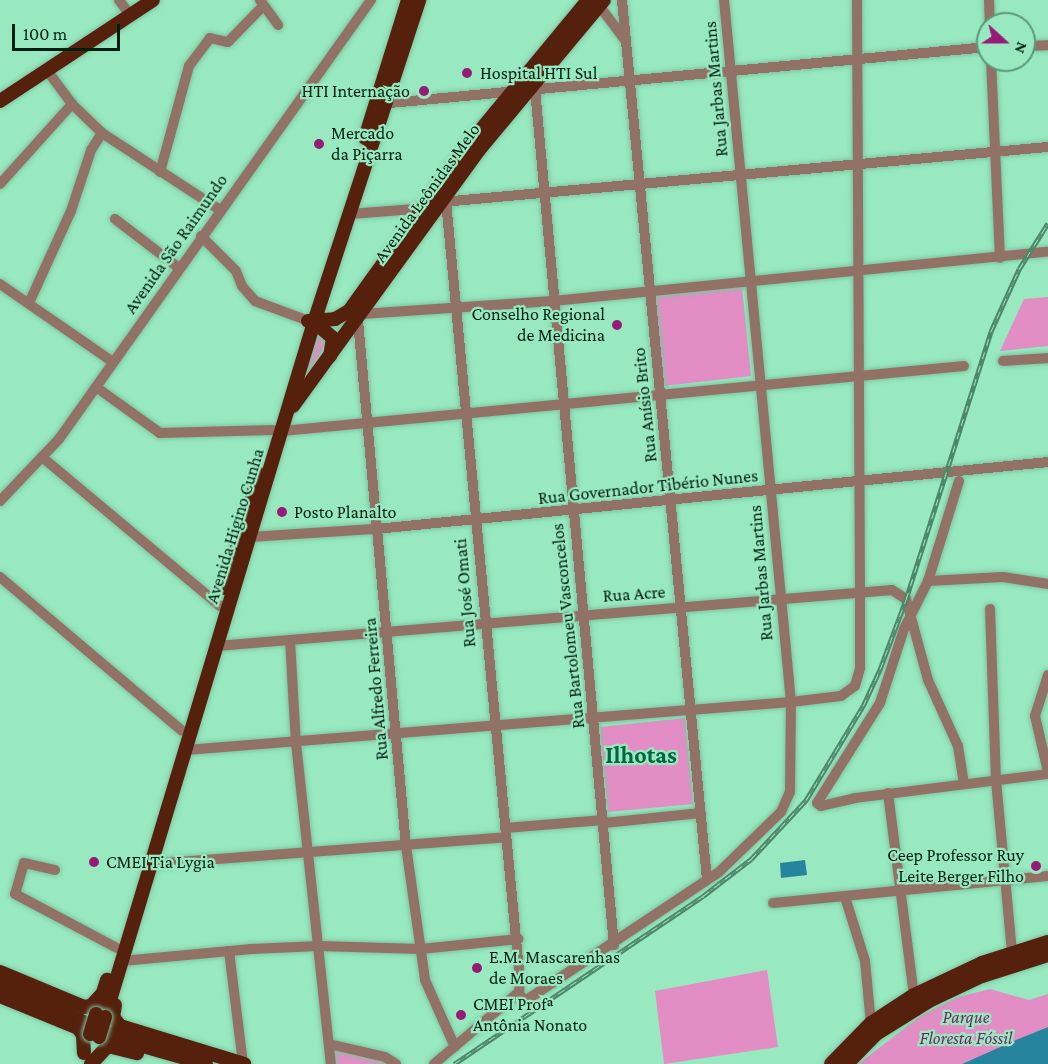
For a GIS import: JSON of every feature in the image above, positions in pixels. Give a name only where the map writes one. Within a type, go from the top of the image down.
[{"type":"main road","points":[[0,101],[153,0]]},
{"type":"main road","name":"Avenida Higino Cunha","points":[[277,430],[288,413],[310,321],[350,214],[408,0]]},
{"type":"main road","name":"Avenida Higino Cunha","points":[[109,990],[122,962],[186,750],[310,321],[380,104],[419,0]]},
{"type":"main road","name":"Avenida Leônidas Melo","points":[[310,321],[335,319],[349,311],[425,215],[444,202],[596,1]]},
{"type":"main road","name":"Avenida Leônidas Melo","points":[[288,413],[360,318],[425,215],[512,91],[596,1]]},
{"type":"main road","points":[[310,321],[333,338],[330,358]]},
{"type":"main road","name":"Avenida Higino Cunha","points":[[87,1061],[109,990],[117,948],[182,731],[220,606],[247,533]]},
{"type":"main road","points":[[831,1064],[872,1023],[914,995],[1012,951],[1048,942]]},
{"type":"main road","points":[[847,1064],[876,1034],[921,1005],[982,976],[1048,955]]},
{"type":"main road","points":[[0,972],[84,1007],[91,1006],[109,990]]},
{"type":"main road","points":[[0,985],[129,1042],[206,1064]]},
{"type":"main road","points":[[109,990],[113,1017],[120,1026],[243,1064]]},
{"type":"main road","points":[[0,996],[78,1028],[87,1061],[102,1049],[110,1046],[174,1064]]},
{"type":"street","points":[[119,0],[130,15]]},
{"type":"street","name":"Avenida São Raimundo","points":[[0,501],[42,457],[96,387],[370,0]]},
{"type":"street","name":"Rua Anísio Brito","points":[[622,0],[625,40],[632,83],[707,879]]},
{"type":"street","name":"Rua Jarbas Martins","points":[[520,986],[522,999],[528,999],[614,945],[707,879],[758,837],[787,802],[792,783],[791,702],[779,600],[724,0]]},
{"type":"street","points":[[186,750],[791,702],[841,696],[855,686],[860,668],[857,0]]},
{"type":"street","points":[[596,1],[625,40]]},
{"type":"street","points":[[160,172],[189,66],[208,40],[213,37],[228,42],[261,3],[278,25]]},
{"type":"street","points":[[380,104],[531,89],[632,83],[976,48]]},
{"type":"street","points":[[46,69],[72,104],[102,133],[220,210]]},
{"type":"street","points":[[992,72],[1000,258]]},
{"type":"street","name":"Rua Bartolomeu Vasconcelos","points":[[531,89],[584,615],[614,945]]},
{"type":"street","points":[[0,184],[72,104]]},
{"type":"street","points":[[29,303],[71,211],[91,150],[102,133]]},
{"type":"street","points":[[444,202],[542,195],[1048,147]]},
{"type":"street","name":"Rua José Omati","points":[[444,202],[494,727],[494,780],[506,833],[518,939],[520,986]]},
{"type":"street","points":[[350,214],[425,215]]},
{"type":"street","points":[[115,219],[179,268]]},
{"type":"street","points":[[201,236],[236,271],[242,286],[255,301],[310,321]]},
{"type":"street","points":[[360,318],[1048,252]]},
{"type":"street","points":[[0,284],[113,362]]},
{"type":"street","name":"Rua Alfredo Ferreira","points":[[360,318],[376,529],[388,634],[406,846],[430,998],[455,1047]]},
{"type":"street","points":[[1004,362],[1048,358]]},
{"type":"street","points":[[96,387],[160,433],[277,430],[466,416],[964,366]]},
{"type":"street","points":[[42,457],[220,606]]},
{"type":"street","name":"Rua Governador Tibério Nunes","points":[[247,533],[376,529],[574,512],[1048,462]]},
{"type":"street","points":[[959,481],[928,580],[912,615],[880,703],[817,798],[818,805],[888,793],[1048,773],[1035,716],[1048,675]]},
{"type":"street","points":[[0,577],[182,731]]},
{"type":"street","points":[[928,580],[1011,577],[1048,584]]},
{"type":"street","name":"Rua Acre","points":[[217,646],[388,634],[584,615],[892,590],[906,599],[912,615]]},
{"type":"street","points":[[990,609],[996,780],[1012,951]]},
{"type":"street","points":[[912,615],[928,680],[958,746],[964,783]]},
{"type":"street","points":[[290,640],[296,743],[331,1064]]},
{"type":"street","points":[[888,793],[914,995]]},
{"type":"street","points":[[151,864],[406,846],[700,813]]},
{"type":"street","points":[[55,870],[27,861],[15,894],[117,948]]},
{"type":"street","points":[[773,903],[1048,876]]},
{"type":"street","points":[[845,897],[865,961],[872,1023]]},
{"type":"street","points":[[122,962],[229,951],[319,946],[421,949],[518,939]]},
{"type":"street","points":[[229,951],[243,1064]]},
{"type":"street","points":[[434,1064],[520,986]]},
{"type":"street","points":[[329,1044],[385,1057],[396,1064]]},
{"type":"green space","points":[[742,287],[751,376],[664,386],[655,296]]},
{"type":"green space","points":[[1048,297],[1048,346],[1000,351],[1024,299]]},
{"type":"green space","points":[[316,330],[327,342],[301,388]]},
{"type":"green space","points":[[685,718],[693,804],[608,812],[600,727]]},
{"type":"green space","points":[[767,970],[778,1047],[664,1064],[655,991]]},
{"type":"green space","name":"Parque Floresta Fóssil","points":[[990,989],[1029,1000],[1048,994],[1048,1027],[962,1064],[858,1064],[922,1015],[958,997]]},
{"type":"green space","points":[[335,1050],[386,1062],[389,1064],[334,1064]]},
{"type":"water","points":[[805,860],[807,875],[781,878],[780,863]]},
{"type":"water","points":[[1048,1027],[1048,1064],[962,1064],[1016,1040]]},
{"type":"railway","points":[[454,1064],[703,896],[751,859],[806,800],[863,706],[880,669],[906,599],[991,331],[1019,269],[1048,223]]},
{"type":"place","name":"Hospital HTI Sul","points":[[467,73]]},
{"type":"place","name":"HTI Internação","points":[[424,91]]},
{"type":"place","name":"Mercado da Piçarra","points":[[319,144]]},
{"type":"place","name":"Conselho Regional de Medicina","points":[[617,325]]},
{"type":"place","name":"Posto Planalto","points":[[282,512]]},
{"type":"place","name":"CMEI Tia Lygia","points":[[94,862]]},
{"type":"place","name":"Ceep Professor Ruy Leite Berger Filho","points":[[1036,866]]},
{"type":"place","name":"E.M. Mascarenhas de Moraes","points":[[477,968]]},
{"type":"place","name":"CMEI Profª Antônia Nonato","points":[[461,1015]]},
{"type":"district","name":"Ilhotas","points":[[641,755]]}]
